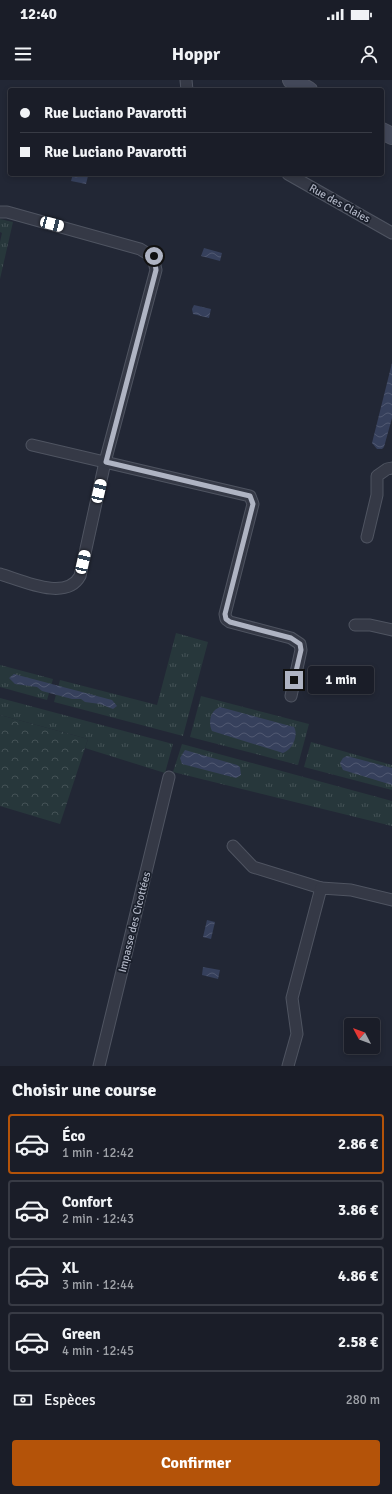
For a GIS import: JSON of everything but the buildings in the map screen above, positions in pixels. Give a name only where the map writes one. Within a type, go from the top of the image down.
[{"type":"main road","points":[[291,80],[305,88]]},
{"type":"street","name":"Rue des Claies","points":[[292,176],[392,233]]},
{"type":"street","points":[[0,212],[7,212],[140,249],[154,256],[156,270],[106,462],[78,580],[68,587],[56,590],[0,574]]},
{"type":"street","points":[[32,445],[250,496],[253,504],[225,614],[226,619],[230,622],[291,638],[300,644],[301,650],[291,696]]},
{"type":"street","points":[[366,537],[377,495],[377,476],[387,469],[392,468]]},
{"type":"street","points":[[355,625],[370,625],[392,630]]},
{"type":"street","name":"Impasse des Cicottées","points":[[99,1066],[169,777]]},
{"type":"street","points":[[233,846],[253,868],[321,888],[351,890],[392,900]]},
{"type":"street","points":[[288,1066],[297,1034],[292,998],[321,888]]},
{"type":"green space","points":[[0,219],[13,222],[0,279],[0,242],[2,233],[0,232]]},
{"type":"green space","points":[[176,633],[208,642],[183,736],[54,702],[60,680],[157,705]]},
{"type":"green space","points":[[0,665],[53,679],[47,700],[0,687]]},
{"type":"green space","points":[[201,696],[309,724],[298,765],[190,737]]},
{"type":"green space","points":[[0,698],[173,744],[165,773],[85,748],[88,739],[0,715]]},
{"type":"green space","points":[[0,715],[88,739],[60,824],[0,806]]},
{"type":"green space","points":[[311,742],[392,765],[392,790],[304,767]]},
{"type":"green space","points":[[182,744],[392,801],[392,826],[173,772]]},
{"type":"water","points":[[72,176],[88,176],[86,184],[71,181]]},
{"type":"water","points":[[204,248],[222,253],[220,261],[201,256]]},
{"type":"water","points":[[194,305],[211,309],[209,318],[193,314],[192,309]]},
{"type":"water","points":[[392,363],[392,418],[384,447],[382,449],[377,449],[372,443]]},
{"type":"water","points":[[14,674],[112,700],[117,706],[113,709],[100,704],[85,702],[81,699],[72,699],[42,691],[37,687],[15,684],[9,678]]},
{"type":"water","points":[[220,707],[294,727],[296,734],[292,746],[283,753],[212,731],[210,721],[212,714]]},
{"type":"water","points":[[185,750],[237,765],[240,767],[241,775],[236,778],[182,764],[180,758]]},
{"type":"water","points":[[347,756],[392,768],[392,785],[343,770],[340,763],[343,758]]},
{"type":"water","points":[[207,920],[215,922],[211,939],[203,937]]},
{"type":"water","points":[[203,967],[220,970],[218,979],[202,975]]},
{"type":"route","points":[[154,256],[156,270],[106,462],[179,478],[250,496],[253,504],[225,614],[226,619],[230,622],[291,638],[300,644],[301,650],[294,680]]}]
